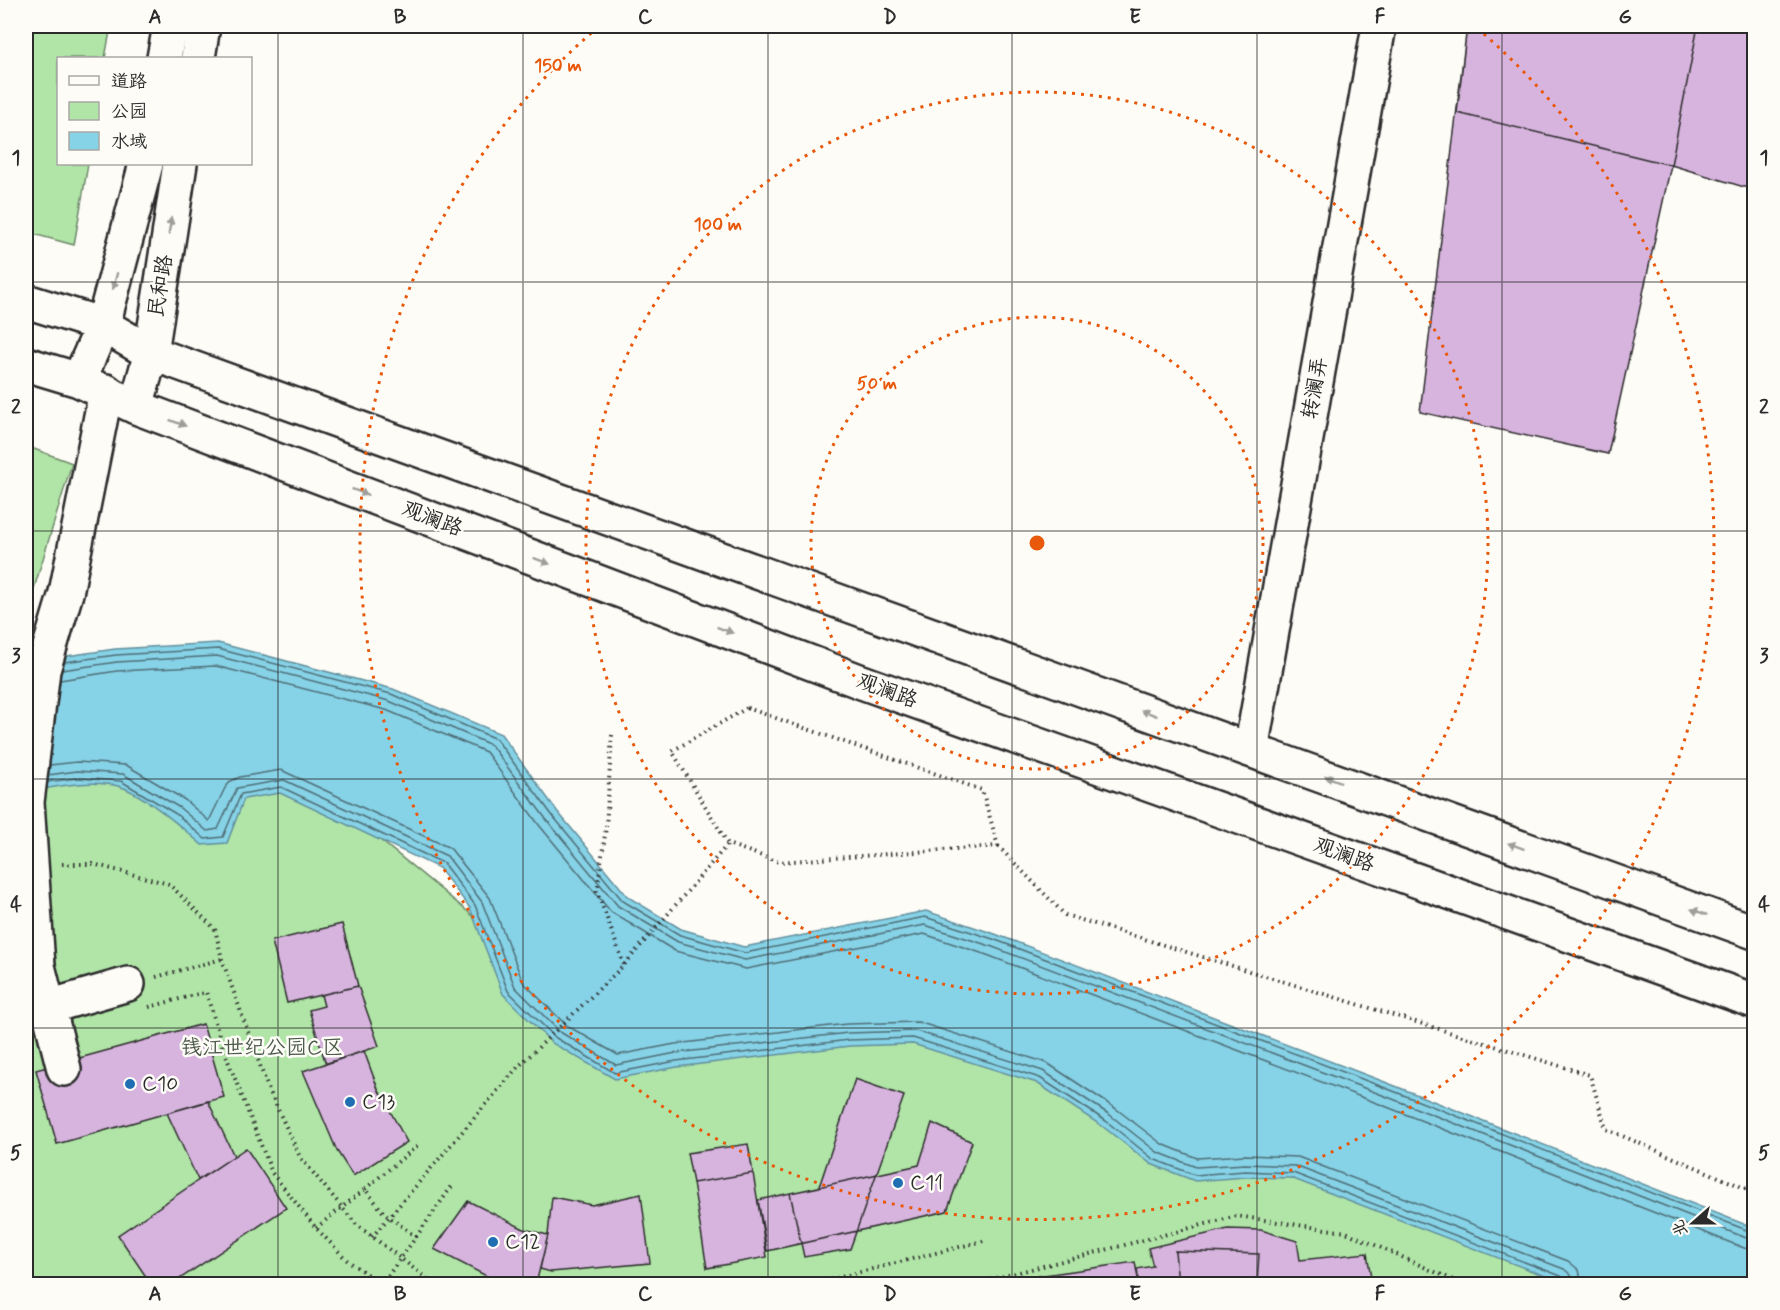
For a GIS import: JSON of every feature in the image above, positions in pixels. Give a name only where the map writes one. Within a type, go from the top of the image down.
[{"type":"main road","points":[[164,57],[170,26]]},
{"type":"main road","points":[[198,57],[203,26]]},
{"type":"main road","name":"转澜弄","points":[[1251,750],[1379,26]]},
{"type":"main road","name":"民和路","points":[[64,1070],[38,966],[27,802],[43,670],[66,593],[103,325],[146,165]]},
{"type":"main road","name":"民和路","points":[[136,407],[151,353],[180,165]]},
{"type":"main road","points":[[26,301],[103,325],[151,353],[1755,932]]},
{"type":"main road","name":"观澜路","points":[[26,364],[93,386],[136,407],[859,681],[1755,1001]]},
{"type":"main road","points":[[48,1007],[128,984]]},
{"type":"path","points":[[998,846],[779,862],[728,844],[672,752],[747,708],[982,790],[998,846],[1065,915],[1590,1075],[1606,1128],[1755,1192]]},
{"type":"path","points":[[612,735],[606,827],[597,891],[624,965]]},
{"type":"path","points":[[372,1237],[517,1068],[624,965],[728,844]]},
{"type":"path","points":[[59,864],[93,864],[169,884],[215,929],[222,959],[268,1088],[300,1156],[356,1224],[430,1281],[438,1284]]},
{"type":"path","points":[[222,959],[128,984],[136,1011],[206,992],[223,1048],[272,1173],[316,1228],[347,1260],[381,1284],[452,1186]]},
{"type":"path","points":[[316,1228],[417,1146]]},
{"type":"path","points":[[365,1189],[384,1213],[416,1237]]},
{"type":"path","points":[[974,1284],[1237,1216],[1346,1232],[1462,1284]]},
{"type":"path","points":[[813,1284],[987,1240]]},
{"type":"green space","points":[[26,26],[111,26],[105,57],[57,57],[57,165],[88,165],[74,245],[26,232]]},
{"type":"green space","points":[[26,446],[72,463],[26,615]]},
{"type":"green space","name":"钱江世纪公园C区","points":[[226,714],[625,1040],[895,1019],[1238,1139],[1564,1284],[26,1284],[26,754]]},
{"type":"water","points":[[218,643],[393,689],[501,734],[557,811],[628,897],[681,929],[744,947],[926,911],[995,934],[1390,1084],[1754,1228],[1754,1284],[1566,1284],[1291,1178],[1245,1177],[1195,1181],[1151,1164],[1102,1126],[1037,1083],[913,1044],[850,1046],[677,1067],[615,1079],[552,1043],[503,994],[470,908],[439,868],[280,793],[244,799],[227,843],[202,845],[150,803],[118,786],[95,783],[26,792],[26,662],[115,649]]},
{"type":"building","points":[[1467,26],[1754,26],[1754,190],[1671,165],[1608,454],[1420,412]]},
{"type":"building","points":[[1467,26],[1698,26],[1671,165],[1457,113]]},
{"type":"building","points":[[342,924],[358,986],[287,1003],[272,941]]},
{"type":"building","points":[[358,986],[379,1046],[326,1064],[309,1010],[324,1006],[321,995]]},
{"type":"building","name":"C10","points":[[203,1024],[224,1097],[57,1144],[36,1070]]},
{"type":"building","name":"C13","points":[[364,1051],[378,1089],[407,1142],[353,1176],[337,1151],[303,1071]]},
{"type":"building","points":[[855,1079],[904,1096],[850,1249],[804,1257],[790,1193],[819,1187]]},
{"type":"building","points":[[208,1101],[234,1156],[198,1180],[167,1113]]},
{"type":"building","name":"C11","points":[[932,1123],[972,1142],[947,1211],[767,1251],[758,1200],[919,1165]]},
{"type":"building","points":[[748,1144],[753,1173],[693,1183],[687,1153]]},
{"type":"building","points":[[246,1148],[286,1208],[172,1284],[151,1284],[118,1235]]},
{"type":"building","points":[[753,1173],[767,1257],[707,1268],[693,1183]]},
{"type":"building","points":[[641,1194],[650,1263],[551,1272],[540,1269],[548,1235],[552,1197],[592,1205]]},
{"type":"building","name":"C12","points":[[468,1201],[524,1229],[548,1235],[536,1284],[500,1283],[434,1249]]},
{"type":"building","points":[[1228,1229],[1261,1230],[1297,1241],[1300,1260],[1367,1253],[1372,1284],[1257,1284],[1259,1254],[1175,1251],[1178,1284],[1139,1284],[1137,1269],[1153,1266],[1148,1248]]},
{"type":"building","points":[[1175,1251],[1259,1254],[1257,1284],[1178,1284]]},
{"type":"building","points":[[1135,1262],[1139,1284],[1039,1284],[1038,1276]]},
{"type":"place","name":"C10","points":[[130,1084]]},
{"type":"place","name":"C13","points":[[350,1102]]},
{"type":"place","name":"C11","points":[[898,1183]]},
{"type":"place","name":"C12","points":[[493,1242]]}]
